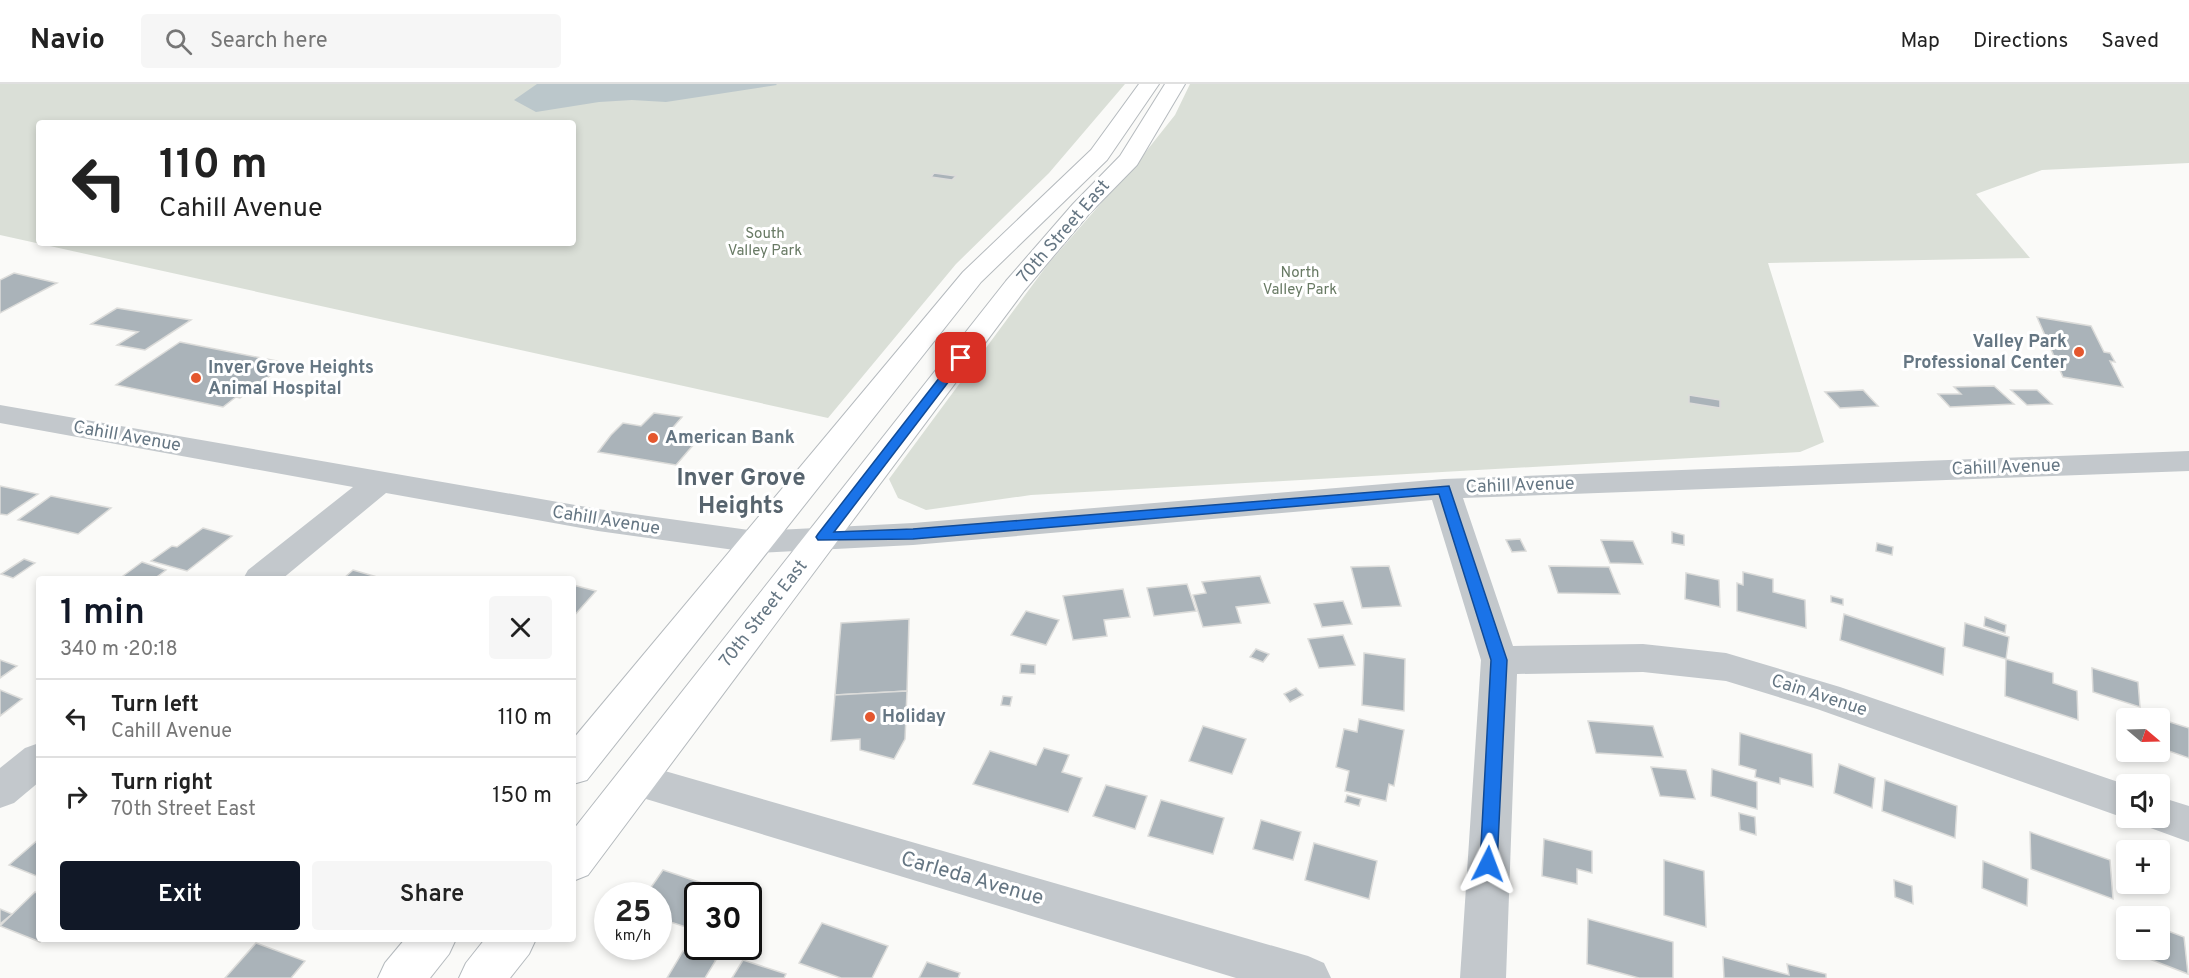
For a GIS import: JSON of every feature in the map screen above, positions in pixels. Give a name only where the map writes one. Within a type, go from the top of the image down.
[{"type":"main road","name":"70th Street East","points":[[576,764],[972,277],[1100,155],[1149,84]]},
{"type":"main road","name":"70th Street East","points":[[576,858],[1016,286],[1081,209],[1129,160],[1175,84]]},
{"type":"main road","points":[[401,978],[431,942]]},
{"type":"main road","points":[[482,978],[511,942]]},
{"type":"street","name":"Cahill Avenue","points":[[0,414],[378,483],[638,527],[756,542],[913,534],[1444,489],[2189,461]]},
{"type":"street","points":[[264,576],[378,483]]},
{"type":"street","points":[[1444,489],[1499,660],[1482,978]]},
{"type":"street","name":"Cain Avenue","points":[[1499,660],[1643,658],[1726,667],[1827,697],[2116,798]]},
{"type":"street","points":[[0,791],[36,761]]},
{"type":"street","name":"Carleda Avenue","points":[[637,780],[1308,978]]},
{"type":"street","points":[[2170,817],[2189,824]]},
{"type":"green space","name":"South Valley Park","points":[[0,84],[1125,84],[1049,173],[956,264],[828,418],[50,246],[576,246],[576,120],[36,120],[36,243],[0,235]]},
{"type":"green space","name":"North Valley Park","points":[[1190,84],[2189,84],[2189,163],[2042,170],[1976,194],[2030,258],[1768,263],[1824,442],[1800,452],[1031,495],[926,510],[898,498],[889,479],[1048,264],[1175,115]]},
{"type":"shaded area","points":[[537,84],[777,85],[666,102],[632,100],[599,102],[536,112],[514,100]]},
{"type":"building","points":[[934,173],[956,176],[952,180],[931,177]]},
{"type":"building","points":[[14,273],[57,283],[0,313],[0,280]]},
{"type":"building","name":"Inver Grove Heights Animal Hospital","points":[[117,308],[191,320],[145,350],[117,345],[138,332],[91,324]]},
{"type":"building","name":"Valley Park Professional Center","points":[[2037,317],[2091,326],[2104,352],[2110,353],[2115,362],[2110,361],[2123,387],[2063,377]]},
{"type":"building","name":"Inver Grove Heights Animal Hospital","points":[[180,342],[287,363],[240,398],[236,397],[223,407],[116,385]]},
{"type":"building","points":[[1994,386],[2014,404],[1950,407],[1938,394],[1961,394],[1954,387]]},
{"type":"building","points":[[1863,390],[1878,406],[1840,408],[1825,392]]},
{"type":"building","points":[[2011,390],[2037,390],[2052,404],[2027,405]]},
{"type":"building","points":[[1689,395],[1720,400],[1720,408],[1689,403]]},
{"type":"building","name":"American Bank","points":[[654,413],[682,417],[669,432],[701,436],[676,465],[598,452],[623,423],[641,426]]},
{"type":"building","points":[[0,486],[38,494],[7,515],[0,514]]},
{"type":"building","points":[[51,496],[111,508],[78,534],[18,520]]},
{"type":"building","points":[[203,528],[232,536],[187,571],[151,561],[172,546],[177,547]]},
{"type":"building","points":[[1672,532],[1684,535],[1684,545],[1672,543]]},
{"type":"building","points":[[1520,539],[1526,551],[1512,552],[1506,540]]},
{"type":"building","points":[[1601,540],[1633,541],[1643,564],[1610,563]]},
{"type":"building","points":[[1877,543],[1893,547],[1892,555],[1876,551]]},
{"type":"building","points":[[24,559],[35,563],[13,578],[1,574]]},
{"type":"building","points":[[142,562],[166,570],[158,576],[123,576]]},
{"type":"building","points":[[1389,566],[1401,606],[1362,608],[1351,567]]},
{"type":"building","points":[[1549,566],[1609,567],[1620,594],[1558,593]]},
{"type":"building","points":[[353,570],[374,576],[346,576]]},
{"type":"building","points":[[1743,572],[1773,579],[1773,592],[1805,600],[1806,628],[1737,611],[1737,583],[1743,585]]},
{"type":"building","points":[[1686,573],[1719,580],[1720,607],[1685,599]]},
{"type":"building","points":[[1260,576],[1270,603],[1236,607],[1241,623],[1203,627],[1193,595],[1206,593],[1202,582]]},
{"type":"building","points":[[1187,584],[1196,611],[1154,616],[1147,588]]},
{"type":"building","points":[[576,586],[596,591],[576,614]]},
{"type":"building","points":[[1123,589],[1130,617],[1104,620],[1107,636],[1073,640],[1063,596]]},
{"type":"building","points":[[1831,596],[1843,599],[1843,605],[1831,602]]},
{"type":"building","points":[[1343,601],[1352,624],[1322,627],[1314,604]]},
{"type":"building","points":[[1026,611],[1059,620],[1046,645],[1011,635]]},
{"type":"building","points":[[1844,614],[1945,648],[1943,675],[1840,640]]},
{"type":"building","points":[[1985,617],[2006,625],[2005,633],[1984,626]]},
{"type":"building","name":"Holiday","points":[[909,619],[907,691],[835,695],[841,623]]},
{"type":"building","points":[[1965,623],[2009,637],[2006,659],[1963,646]]},
{"type":"building","points":[[1343,635],[1355,665],[1319,668],[1308,639]]},
{"type":"building","points":[[1256,649],[1269,654],[1263,662],[1250,657]]},
{"type":"building","points":[[1364,653],[1405,659],[1404,711],[1362,705]]},
{"type":"building","points":[[2006,659],[2053,673],[2053,683],[2077,691],[2078,720],[2005,696]]},
{"type":"building","points":[[0,660],[17,666],[0,678]]},
{"type":"building","points":[[1021,664],[1035,665],[1035,674],[1020,673]]},
{"type":"building","points":[[2092,668],[2138,682],[2140,707],[2093,692]]},
{"type":"building","points":[[1296,688],[1303,695],[1290,702],[1284,694]]},
{"type":"building","points":[[0,690],[22,699],[0,716]]},
{"type":"building","name":"Holiday","points":[[907,691],[905,739],[894,759],[860,750],[860,739],[831,741],[835,695]]},
{"type":"building","points":[[1003,696],[1012,697],[1010,706],[1001,705]]},
{"type":"building","points":[[1359,719],[1404,730],[1394,786],[1389,784],[1386,801],[1345,791],[1349,771],[1336,767],[1344,729],[1357,732]]},
{"type":"building","points":[[1588,721],[1653,726],[1663,757],[1596,753]]},
{"type":"building","points":[[2170,722],[2189,728],[2189,758],[2170,751]]},
{"type":"building","points":[[1203,726],[1246,739],[1232,774],[1189,761]]},
{"type":"building","points":[[1740,733],[1812,754],[1813,787],[1780,778],[1780,784],[1755,777],[1756,770],[1739,765]]},
{"type":"building","points":[[1044,748],[1069,755],[1062,772],[1082,778],[1068,812],[973,784],[990,751],[1036,765]]},
{"type":"building","points":[[1839,764],[1875,778],[1872,808],[1834,793]]},
{"type":"building","points":[[1651,767],[1686,770],[1695,799],[1660,796]]},
{"type":"building","points":[[1712,769],[1757,782],[1757,809],[1711,796]]},
{"type":"building","points":[[1885,780],[1957,806],[1955,838],[1882,811]]},
{"type":"building","points":[[1106,785],[1147,796],[1135,829],[1093,816]]},
{"type":"building","points":[[1347,795],[1361,799],[1359,806],[1345,802]]},
{"type":"building","points":[[1161,800],[1224,818],[1213,854],[1148,836]]},
{"type":"building","points":[[1739,813],[1755,817],[1756,835],[1740,830]]},
{"type":"building","points":[[1261,820],[1301,832],[1293,860],[1253,849]]},
{"type":"building","points":[[2030,832],[2110,860],[2113,899],[2031,869]]},
{"type":"building","points":[[1544,839],[1592,851],[1592,873],[1577,869],[1577,884],[1542,876]]},
{"type":"building","points":[[36,842],[36,876],[9,865]]},
{"type":"building","points":[[1314,843],[1377,861],[1369,899],[1305,880]]},
{"type":"building","points":[[1664,860],[1704,871],[1706,927],[1664,915]]},
{"type":"building","points":[[1983,861],[2028,879],[2027,906],[1982,888]]},
{"type":"building","points":[[663,870],[699,882],[684,882],[684,926],[672,923],[672,882],[655,882]]},
{"type":"building","points":[[1894,880],[1912,886],[1913,904],[1895,897]]},
{"type":"building","points":[[35,892],[36,892],[36,940],[0,926]]},
{"type":"building","points":[[0,909],[12,914],[0,924]]},
{"type":"building","points":[[1588,919],[1673,942],[1673,978],[1639,978],[1587,964]]},
{"type":"building","points":[[822,923],[888,946],[872,978],[841,978],[799,963]]},
{"type":"building","points":[[2170,932],[2184,937],[2188,974],[2152,960],[2170,960]]},
{"type":"building","points":[[256,943],[305,961],[291,978],[225,978]]},
{"type":"building","points":[[683,951],[684,960],[716,960],[705,978],[667,978]]},
{"type":"building","points":[[1723,957],[1789,975],[1787,964],[1826,974],[1826,978],[1724,978]]},
{"type":"building","points":[[743,960],[786,974],[784,978],[732,978]]},
{"type":"building","points":[[927,962],[960,973],[958,978],[919,978]]},
{"type":"place","name":"Valley Park Professional Center","points":[[2079,352]]},
{"type":"place","name":"Inver Grove Heights Animal Hospital","points":[[196,378]]},
{"type":"place","name":"American Bank","points":[[653,438]]},
{"type":"place","name":"Holiday","points":[[870,717]]},
{"type":"district","name":"Inver Grove Heights","points":[[741,493]]},
{"type":"route","points":[[961,358],[823,537],[913,534],[1444,489],[1499,660],[1488,864]]}]
